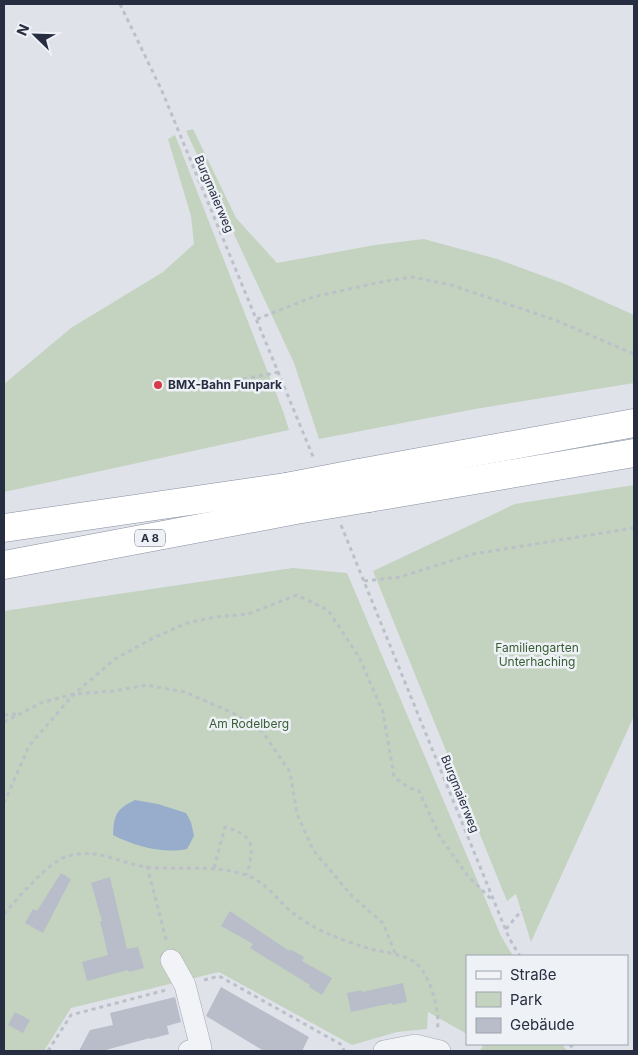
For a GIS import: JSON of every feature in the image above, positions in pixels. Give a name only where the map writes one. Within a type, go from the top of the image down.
[{"type":"highway","name":"A 8","points":[[4,565],[291,499],[359,473],[634,423]]},
{"type":"highway","name":"A 8","points":[[4,528],[291,499],[369,498],[634,453]]},
{"type":"street","points":[[171,960],[185,985],[199,1050]]},
{"type":"street","points":[[384,1051],[415,1044],[436,1050]]},
{"type":"path","name":"Burgmaierweg","points":[[120,4],[162,90],[288,393]]},
{"type":"path","points":[[257,319],[313,297],[412,277],[451,285],[555,320],[634,354]]},
{"type":"path","points":[[204,388],[279,372]]},
{"type":"path","points":[[364,581],[400,577],[473,554],[634,528]]},
{"type":"path","points":[[4,803],[29,746],[74,694],[115,659],[153,638],[187,623],[215,617],[248,614],[297,595],[328,610],[359,657],[383,712],[394,777],[409,788],[419,791],[440,837],[468,876],[494,901]]},
{"type":"path","name":"Burgmaierweg","points":[[387,637],[506,930],[519,955]]},
{"type":"path","points":[[4,722],[18,713],[43,702],[74,694],[114,691],[147,685],[185,692],[232,713],[262,731],[290,772],[297,814],[312,850],[352,896],[383,924],[395,954]]},
{"type":"path","points":[[4,715],[18,713]]},
{"type":"path","points":[[215,865],[224,827],[238,831],[246,836],[252,847],[247,875]]},
{"type":"path","points":[[4,914],[49,867],[66,856],[85,854],[106,855],[147,866],[215,865],[247,875],[266,885],[292,913],[327,933],[363,946],[395,954],[417,964],[432,987],[439,1022],[436,1050]]},
{"type":"path","points":[[147,866],[171,960]]},
{"type":"path","points":[[506,930],[522,910]]},
{"type":"path","points":[[48,1051],[71,1015],[219,976],[342,1044],[344,1051]]},
{"type":"green space","points":[[193,129],[236,218],[277,263],[375,245],[424,239],[497,259],[565,284],[634,315],[634,383],[475,409],[319,439],[294,363],[186,131]]},
{"type":"green space","points":[[175,135],[289,430],[4,492],[4,384],[71,328],[163,272],[194,244],[191,216],[168,139]]},
{"type":"green space","name":"Familiengarten Unterhaching","points":[[634,485],[634,716],[531,942],[516,894],[507,901],[373,571],[515,504]]},
{"type":"green space","name":"Am Rodelberg","points":[[293,568],[347,573],[501,936],[512,955],[466,955],[466,1033],[428,1012],[427,1029],[397,1032],[352,1045],[219,972],[71,1008],[44,1051],[4,1051],[4,611]]},
{"type":"green space","points":[[483,1045],[563,1045],[567,1051],[480,1051]]},
{"type":"water","points":[[135,800],[158,804],[186,813],[191,822],[194,836],[187,849],[159,850],[130,843],[113,835],[117,813],[124,806]]},
{"type":"building","points":[[61,873],[71,879],[43,933],[25,923],[33,909],[37,911]]},
{"type":"building","points":[[110,877],[127,949],[138,947],[144,968],[129,972],[128,970],[87,981],[82,962],[108,955],[100,921],[102,921],[91,883]]},
{"type":"building","points":[[230,911],[289,951],[290,949],[304,957],[302,961],[332,978],[322,995],[309,987],[310,985],[250,948],[253,944],[221,926]]},
{"type":"building","points":[[403,983],[407,1002],[392,1005],[392,1003],[351,1012],[347,993],[362,990],[362,992]]},
{"type":"building","points":[[221,987],[309,1037],[302,1051],[264,1051],[206,1016]]},
{"type":"building","points":[[175,997],[181,1022],[167,1026],[169,1034],[102,1051],[79,1051],[90,1030],[113,1025],[110,1013]]},
{"type":"building","points":[[15,1012],[30,1020],[23,1033],[8,1025]]},
{"type":"place","name":"BMX-Bahn Funpark","points":[[158,385]]}]
